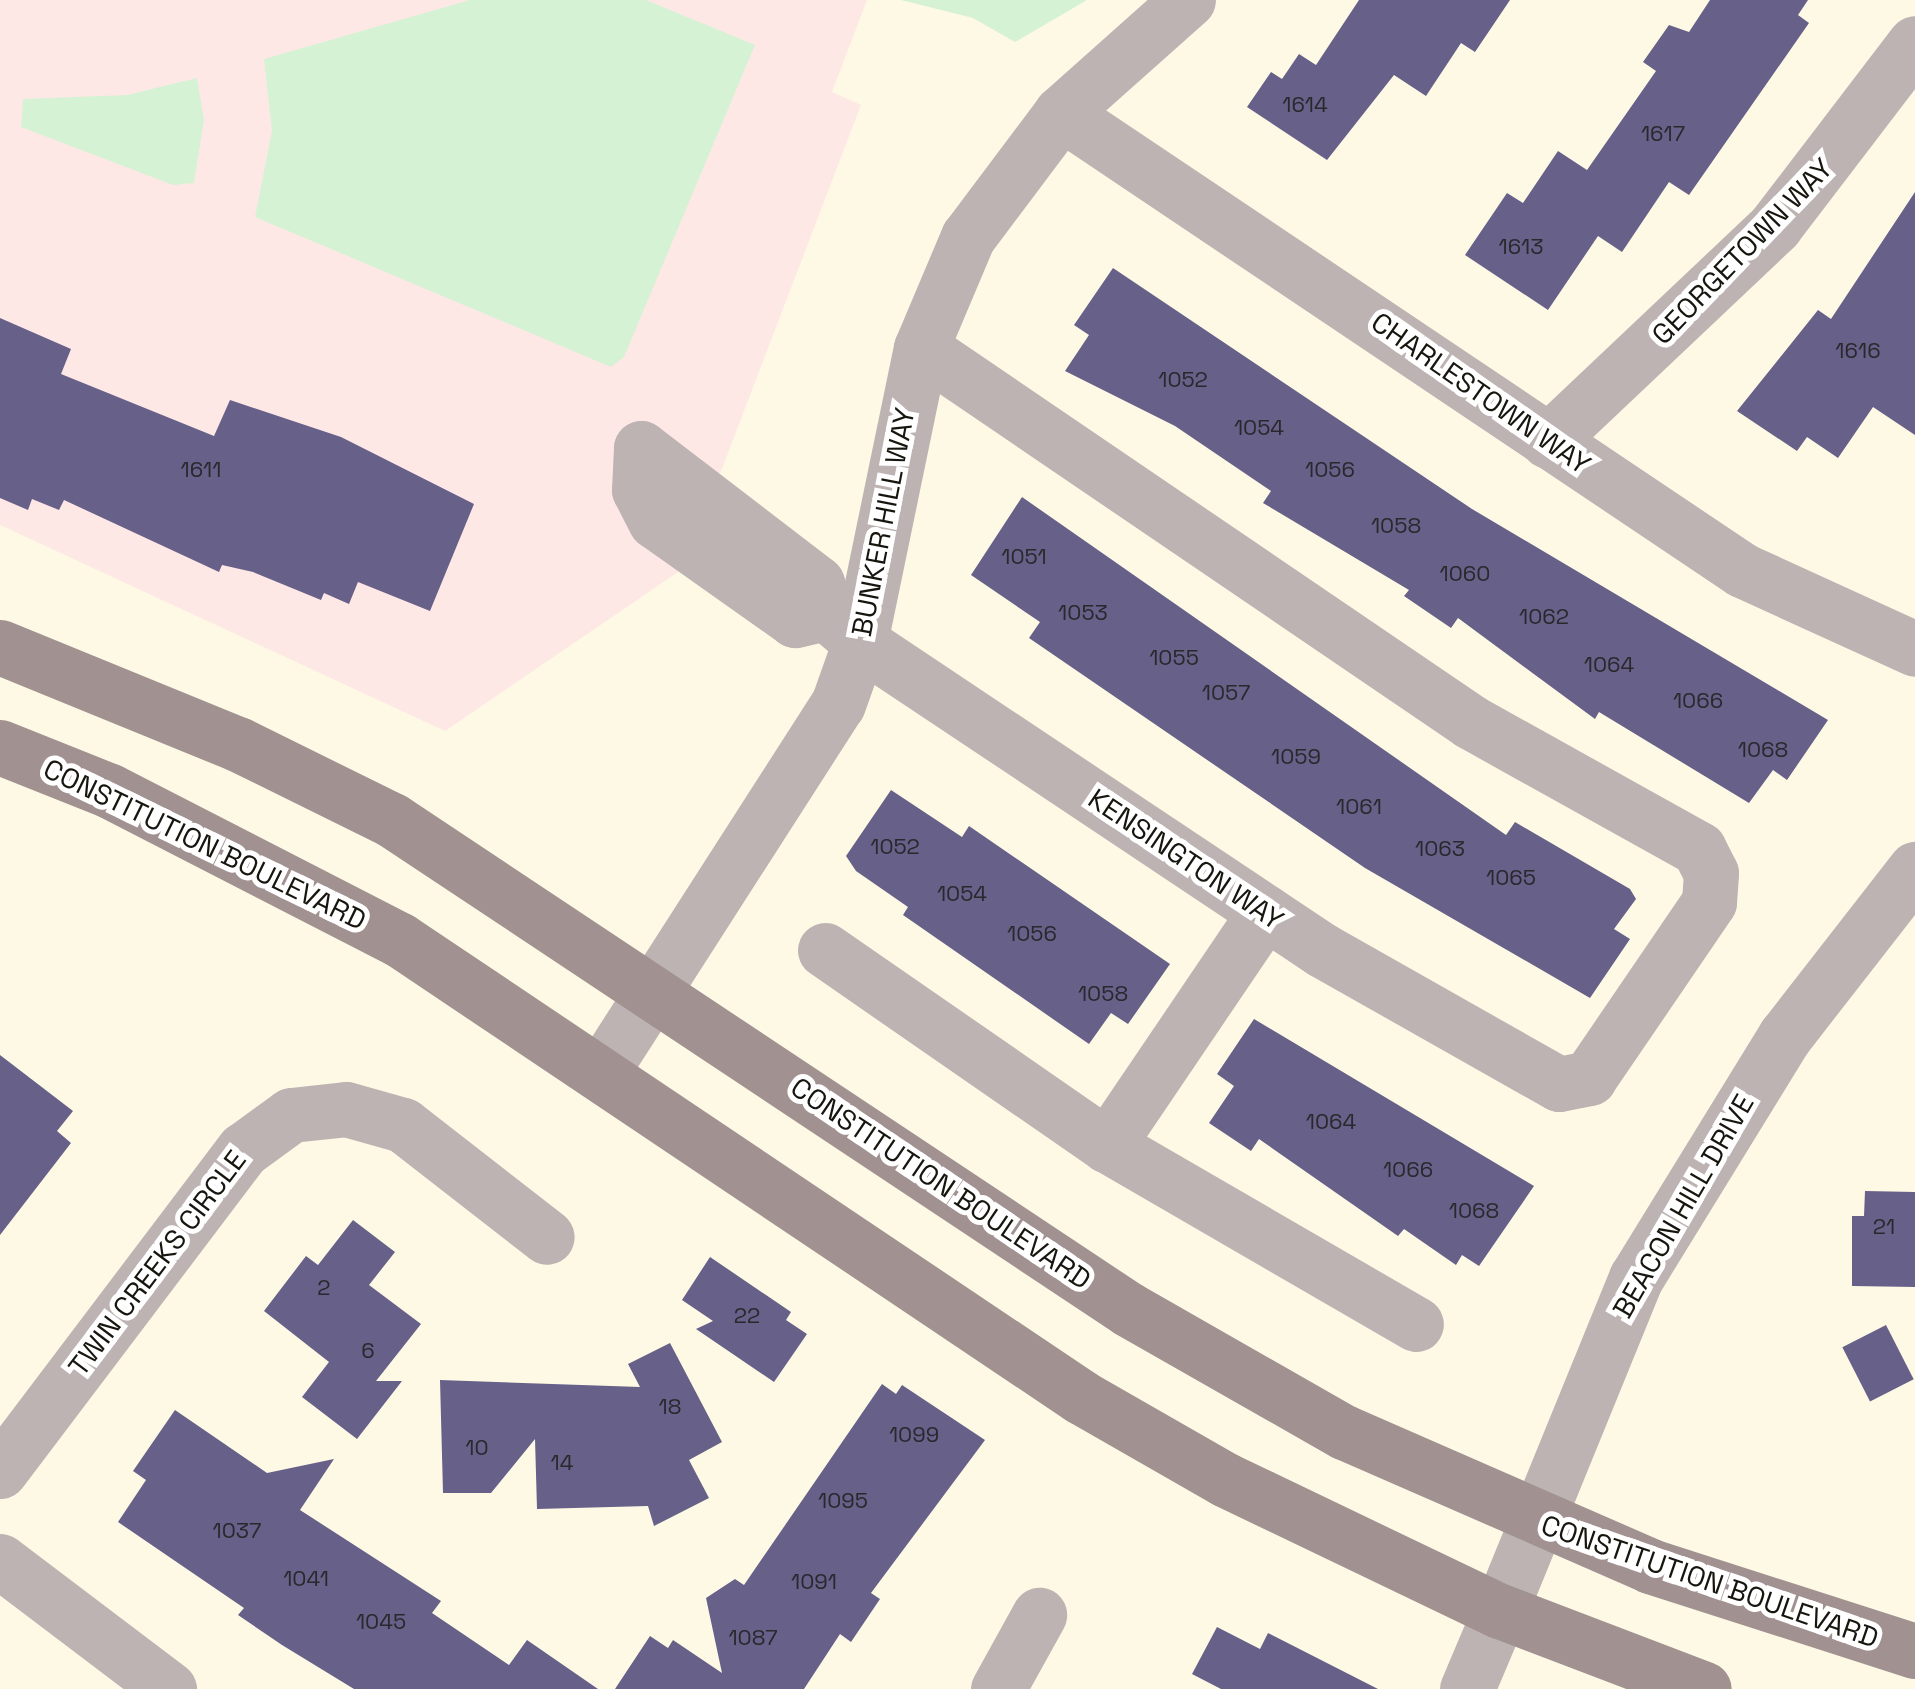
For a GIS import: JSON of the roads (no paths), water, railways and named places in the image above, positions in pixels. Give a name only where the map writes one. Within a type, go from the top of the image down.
[{"type":"main road","name":"CONSTITUTION BOULEVARD","points":[[0,647],[238,744],[392,820],[654,988],[1128,1309],[1344,1432],[1534,1520],[1915,1651]]},
{"type":"main road","name":"CONSTITUTION BOULEVARD","points":[[0,747],[110,791],[400,940],[602,1070],[1081,1397],[1370,1553],[1500,1611],[1704,1689]]},
{"type":"street","name":"BUNKER HILL WAY","points":[[602,1070],[824,729],[843,627],[920,348],[968,237],[1061,113],[1188,0]]},
{"type":"street","name":"GEORGETOWN WAY","points":[[1548,441],[1775,226],[1915,42]]},
{"type":"street","name":"CHARLESTOWN WAY","points":[[1061,113],[1742,570],[1915,649]]},
{"type":"street","name":"KENSINGTON WAY","points":[[843,627],[1265,912],[1559,1084],[1588,1078],[1703,916],[1711,872],[1699,849],[1470,722],[920,348]]},
{"type":"street","name":"BEACON HILL DRIVE","points":[[1467,1689],[1636,1278],[1785,1036],[1915,870]]},
{"type":"street","points":[[1106,1145],[1265,912]]},
{"type":"street","points":[[825,950],[1106,1145],[1416,1324]]},
{"type":"street","name":"TWIN CREEKS CIRCLE","points":[[0,1471],[243,1150],[291,1115],[346,1109],[403,1125],[547,1237]]},
{"type":"street","points":[[0,1560],[169,1689]]},
{"type":"street","points":[[998,1689],[1038,1616]]}]
